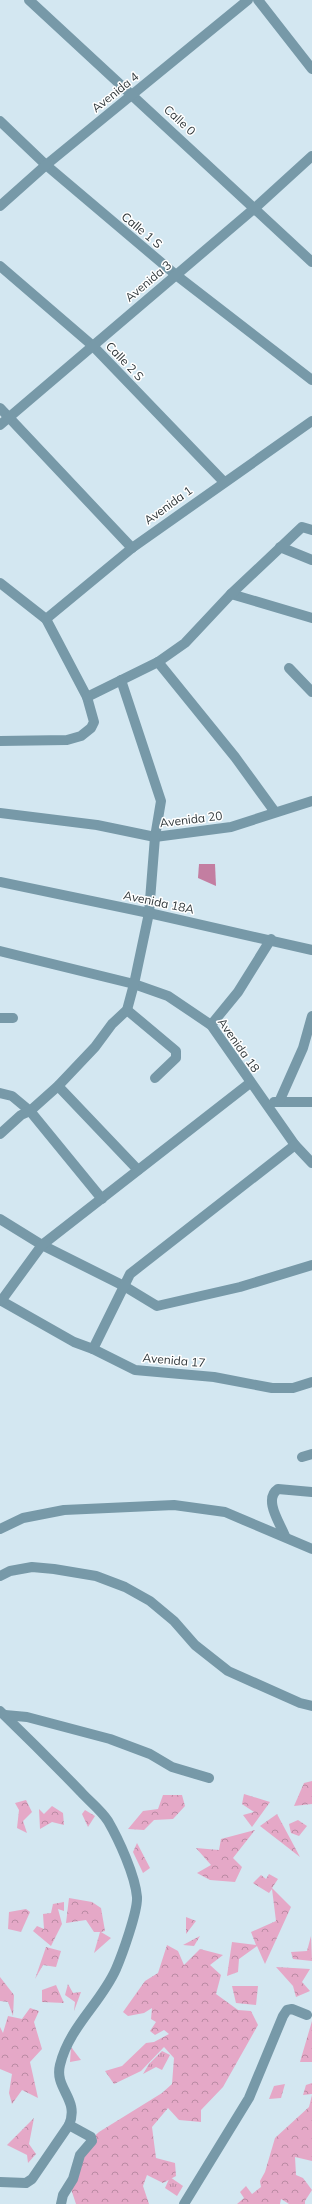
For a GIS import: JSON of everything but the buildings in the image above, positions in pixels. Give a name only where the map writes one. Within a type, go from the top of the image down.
[{"type":"street","name":"Calle 0","points":[[29,0],[256,207],[312,262]]},
{"type":"street","name":"Avenida 4","points":[[0,206],[46,165],[248,0]]},
{"type":"street","points":[[258,0],[312,69]]},
{"type":"street","name":"Calle 1 S","points":[[0,121],[46,165],[176,275],[312,379]]},
{"type":"street","name":"Avenida 3","points":[[0,425],[256,207],[312,156]]},
{"type":"street","name":"Calle 2 S","points":[[0,266],[93,346],[224,482]]},
{"type":"street","points":[[0,408],[132,548]]},
{"type":"street","name":"Avenida 1","points":[[46,619],[132,548],[224,482],[312,422]]},
{"type":"street","points":[[87,697],[158,662],[185,643],[231,594],[302,527],[312,530]]},
{"type":"street","points":[[280,548],[312,560]]},
{"type":"street","points":[[0,584],[46,619],[87,697],[94,722],[91,728],[81,736],[67,740],[0,741]]},
{"type":"street","points":[[231,594],[312,618]]},
{"type":"street","points":[[158,662],[235,757],[275,812]]},
{"type":"street","points":[[289,668],[312,692]]},
{"type":"street","points":[[0,1134],[21,1115],[30,1112],[58,1086],[127,1010],[134,984],[150,913],[155,837],[161,801],[159,791],[121,680]]},
{"type":"street","name":"Avenida 20","points":[[0,813],[96,825],[155,837],[231,827],[312,800]]},
{"type":"street","name":"Avenida 18A","points":[[0,882],[150,913],[312,950]]},
{"type":"street","points":[[211,1024],[238,992],[271,940]]},
{"type":"street","name":"Avenida 18","points":[[0,951],[134,984],[168,996],[211,1024],[250,1083],[266,1102],[295,1145],[312,1163]]},
{"type":"street","points":[[127,1010],[176,1051],[176,1058],[155,1078]]},
{"type":"street","points":[[279,1102],[302,1048],[312,1016]]},
{"type":"street","points":[[0,1018],[13,1018]]},
{"type":"street","points":[[1,1300],[42,1244],[102,1200],[138,1170],[250,1083]]},
{"type":"street","points":[[58,1086],[138,1170]]},
{"type":"street","points":[[0,1093],[12,1096],[30,1112],[102,1200]]},
{"type":"street","points":[[266,1102],[312,1102]]},
{"type":"street","points":[[93,1348],[130,1274],[295,1145]]},
{"type":"street","points":[[0,1219],[42,1244],[124,1286],[155,1305],[160,1306],[240,1287],[312,1265]]},
{"type":"street","name":"Avenida 17","points":[[1,1300],[74,1342],[93,1348],[135,1370],[214,1377],[272,1388],[293,1388],[312,1382]]},
{"type":"street","points":[[285,1536],[271,1501],[274,1492],[278,1489],[312,1492]]},
{"type":"street","points":[[0,1529],[23,1518],[64,1510],[174,1505],[225,1512],[285,1536],[312,1549]]},
{"type":"street","points":[[0,1576],[32,1567],[96,1576],[125,1586],[162,1611],[174,1621],[195,1645],[228,1671],[312,1706]]},
{"type":"street","points":[[2,1713],[27,1717],[110,1739],[150,1754],[172,1767],[209,1778]]},
{"type":"street","points":[[0,2182],[26,2183],[32,2179],[69,2125],[73,2116],[72,2107],[62,2086],[59,2074],[60,2065],[77,2027],[116,1969],[137,1897],[130,1870],[107,1820],[29,1737],[2,1713]]},
{"type":"street","points":[[184,2204],[249,2098],[283,2016],[287,2010],[292,2009],[308,2015]]},
{"type":"street","points":[[61,2204],[63,2195],[73,2179],[80,2155],[92,2141],[91,2137],[69,2125]]},
{"type":"green space","points":[[312,1781],[312,1804],[294,1806],[304,1783]]},
{"type":"green space","points":[[244,1794],[270,1802],[252,1827],[243,1815],[254,1812],[242,1804]]},
{"type":"green space","points":[[163,1795],[182,1795],[185,1806],[173,1819],[154,1820],[144,1830],[128,1829],[143,1811],[158,1809]]},
{"type":"green space","points":[[26,1800],[32,1812],[23,1821],[27,1833],[17,1828],[19,1810],[15,1803]]},
{"type":"green space","points":[[52,1806],[63,1813],[64,1825],[52,1822],[40,1829],[39,1809],[44,1814]]},
{"type":"green space","points":[[85,1810],[95,1816],[88,1827],[82,1814]]},
{"type":"green space","points":[[277,1814],[300,1857],[260,1826]]},
{"type":"green space","points":[[298,1820],[307,1826],[299,1836],[291,1833],[289,1824]]},
{"type":"green space","points":[[255,1830],[233,1858],[242,1867],[235,1882],[210,1880],[197,1873],[211,1865],[196,1848],[219,1850],[221,1839]]},
{"type":"green space","points":[[137,1843],[150,1868],[143,1873],[133,1852]]},
{"type":"green space","points":[[269,1874],[278,1879],[272,1888],[291,1907],[265,1964],[257,1946],[239,1959],[238,1972],[227,1976],[232,1942],[256,1945],[251,1932],[276,1921],[272,1889],[269,1893],[253,1883],[261,1875],[266,1879]]},
{"type":"green space","points":[[69,1898],[92,1902],[101,1908],[105,1931],[101,1932],[111,1938],[94,1953],[100,1932],[94,1932],[86,1920],[66,1923]]},
{"type":"green space","points":[[64,1902],[64,1911],[58,1909],[62,1924],[51,1946],[33,1931],[37,1926],[44,1929],[43,1914],[51,1913],[53,1904]]},
{"type":"green space","points":[[26,1909],[30,1912],[21,1932],[8,1929],[9,1912]]},
{"type":"green space","points":[[186,1917],[196,1921],[186,1934]]},
{"type":"green space","points":[[200,1936],[194,1946],[183,1945]]},
{"type":"green space","points":[[311,1936],[312,1961],[293,1959],[291,1952],[307,1951]]},
{"type":"green space","points":[[167,1945],[178,1951],[184,1965],[200,1949],[223,1955],[210,1965],[221,1975],[216,1994],[238,2010],[251,2011],[258,2025],[223,2087],[201,2110],[201,2122],[179,2120],[168,2108],[152,2127],[156,2158],[175,2163],[176,2176],[163,2183],[147,2175],[143,2186],[149,2204],[76,2204],[70,2186],[85,2145],[99,2132],[162,2093],[172,2084],[174,2058],[164,2047],[141,2071],[114,2084],[105,2071],[122,2066],[146,2043],[154,2042],[169,2034],[164,2030],[155,2035],[150,2031],[156,2022],[151,2019],[152,2008],[144,2013],[128,2016],[123,2012],[145,1981],[158,1973]]},
{"type":"green space","points":[[46,1947],[61,1951],[56,1967],[43,1965],[35,1979]]},
{"type":"green space","points":[[276,1967],[310,1969],[302,1982],[310,1991],[296,1997],[293,1986]]},
{"type":"green space","points":[[0,1977],[14,1995],[13,2016],[8,2002],[0,2001]]},
{"type":"green space","points":[[68,1984],[73,1993],[81,1992],[74,2011],[75,2002],[65,1995]]},
{"type":"green space","points":[[56,1985],[64,2003],[42,2002],[42,1990]]},
{"type":"green space","points":[[232,1986],[258,1986],[256,2005],[236,2003]]},
{"type":"green space","points":[[30,2008],[39,2011],[34,2022],[42,2049],[30,2062],[38,2098],[22,2090],[12,2104],[9,2093],[12,2074],[0,2069],[0,2027],[3,2033],[8,2016],[22,2019]]},
{"type":"green space","points":[[312,2021],[312,2062],[300,2062]]},
{"type":"green space","points":[[71,2047],[81,2060],[70,2062]]},
{"type":"green space","points":[[162,2051],[170,2055],[162,2070],[156,2067],[143,2074],[149,2064]]},
{"type":"green space","points":[[312,2083],[312,2094],[303,2095],[306,2085]]},
{"type":"green space","points":[[285,2084],[281,2098],[269,2099],[274,2086]]},
{"type":"green space","points":[[312,2095],[312,2161],[295,2157],[296,2175],[303,2178],[312,2190],[305,2201],[305,2204],[289,2204],[281,2199],[280,2204],[237,2204],[244,2198],[240,2192],[246,2186],[252,2194],[261,2187],[260,2181],[265,2172],[275,2138],[309,2107]]},
{"type":"green space","points":[[34,2118],[29,2144],[36,2154],[28,2163],[27,2155],[7,2145]]},
{"type":"green space","points":[[170,2177],[183,2186],[177,2196],[165,2188]]},
{"type":"shaded area","points":[[199,864],[215,864],[216,886],[198,878]]}]
